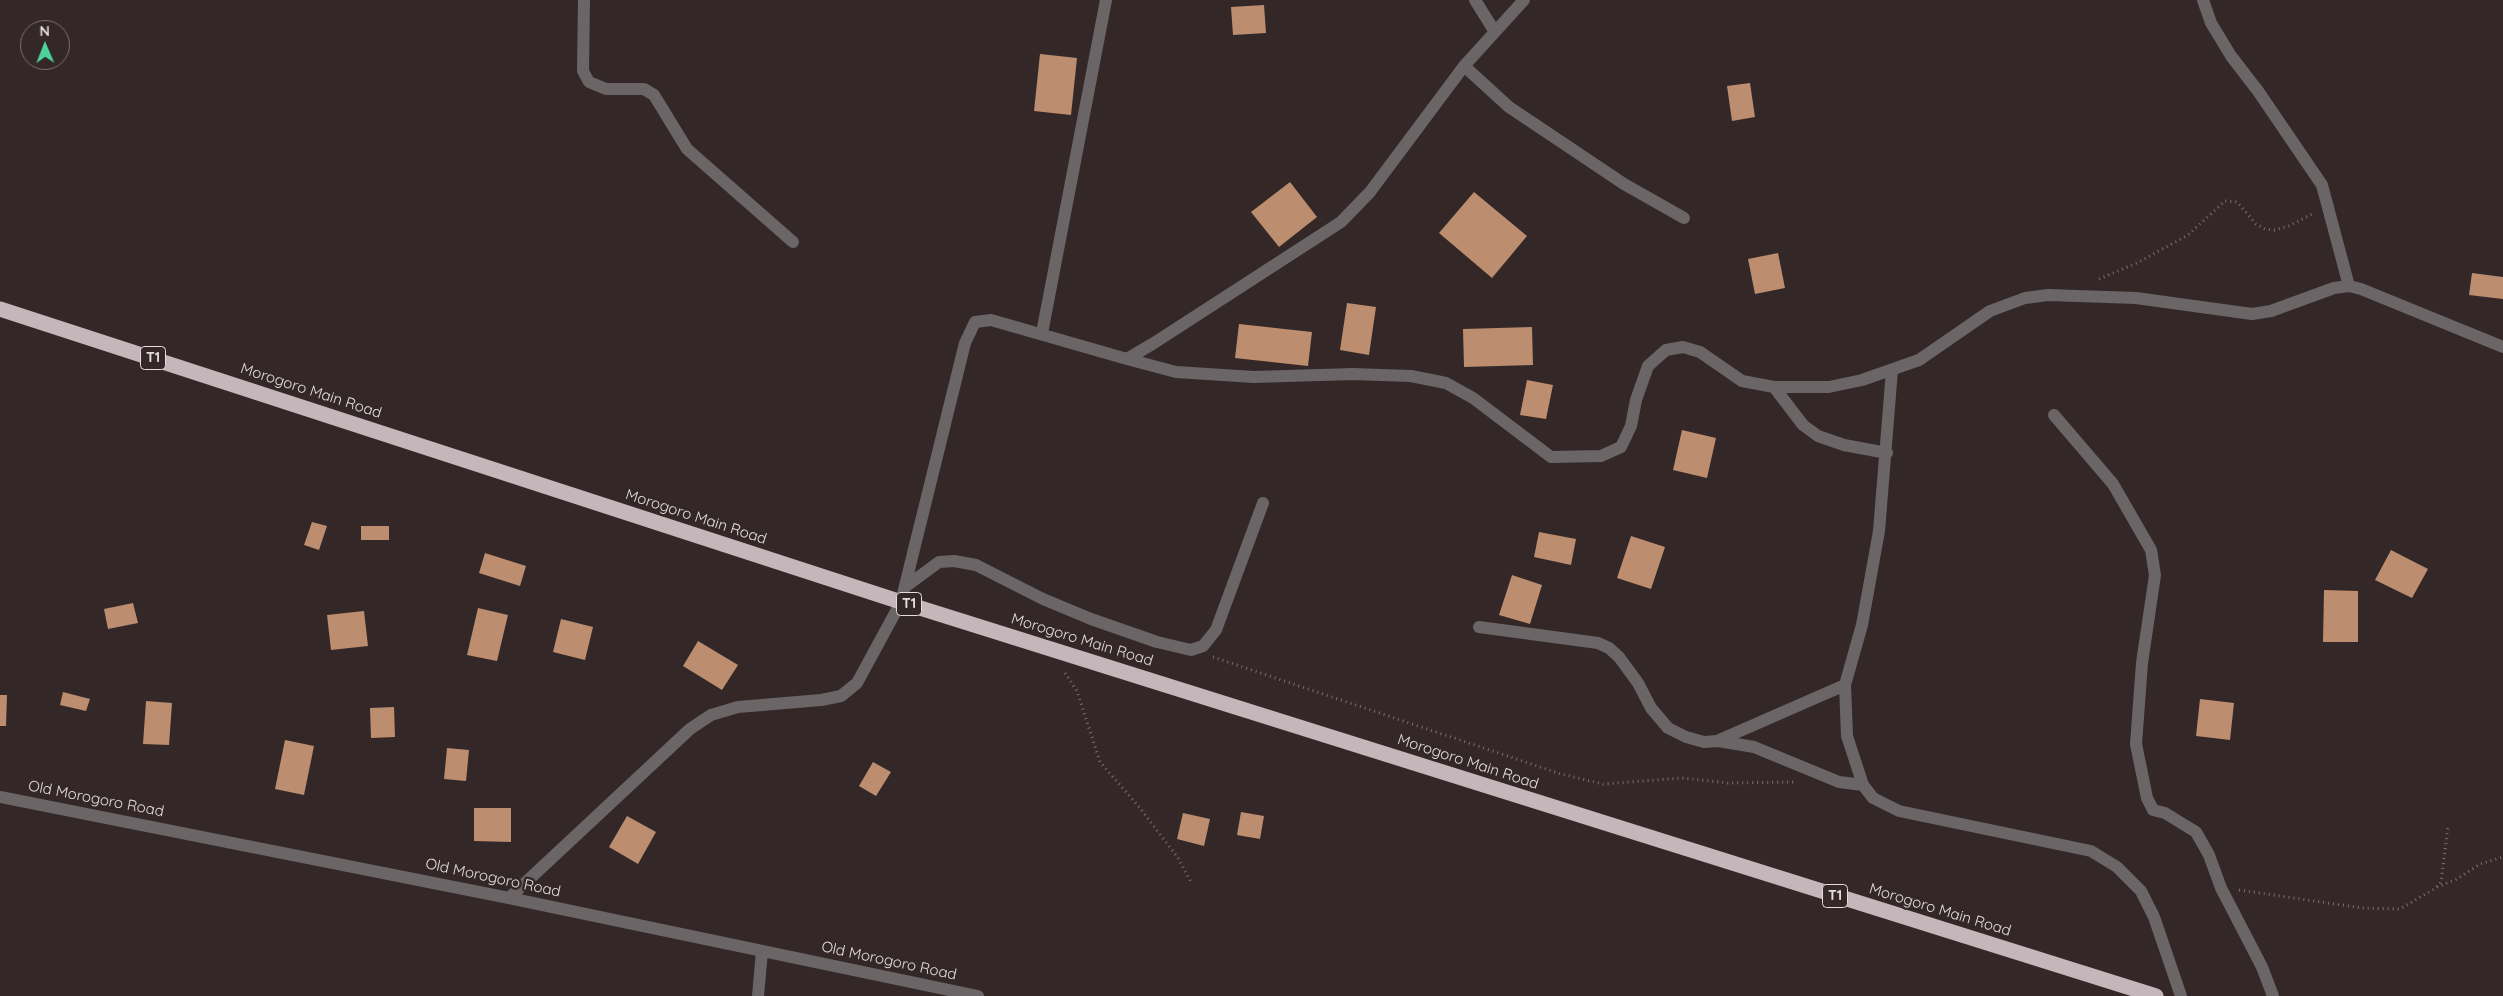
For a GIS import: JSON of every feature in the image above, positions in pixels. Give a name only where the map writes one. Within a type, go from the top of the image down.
[{"type":"highway","name":"Morogoro Main Road","points":[[0,309],[903,594],[1048,648],[2156,996]]},
{"type":"street","points":[[584,0],[583,70],[589,82],[606,89],[644,88],[654,95],[687,149],[792,242]]},
{"type":"street","points":[[1042,333],[1106,0]]},
{"type":"street","points":[[1475,0],[1495,32]]},
{"type":"street","points":[[1127,359],[1341,222],[1370,192],[1464,66],[1524,0]]},
{"type":"street","points":[[2203,0],[2212,23],[2231,56],[2258,91],[2313,169],[2322,185],[2349,286]]},
{"type":"street","points":[[1464,66],[1509,106],[1624,184],[1684,218]]},
{"type":"street","points":[[509,898],[690,729],[711,715],[738,707],[821,700],[841,696],[857,683],[903,594],[965,343],[975,322],[991,320],[1176,372],[1254,377],[1353,374],[1412,376],[1446,384],[1473,398],[1551,458],[1601,456],[1621,447],[1631,426],[1636,400],[1648,366],[1666,350],[1683,347],[1700,352],[1742,381],[1774,387],[1830,387],[1862,380],[1919,360],[1990,311],[2025,298],[2048,295],[2136,298],[2252,314],[2271,311],[2334,288],[2349,286],[2501,343]]},
{"type":"street","points":[[1892,370],[1887,453],[1879,531],[1862,625],[1845,685],[1847,736],[1863,785],[1873,798],[1899,810],[2090,851],[2117,867],[2141,890],[2154,917],[2181,996]]},
{"type":"street","points":[[1774,387],[1803,425],[1818,436],[1844,445],[1887,453]]},
{"type":"street","points":[[2054,415],[2113,484],[2152,550],[2155,575],[2142,664],[2136,744],[2148,798],[2153,810],[2165,813],[2196,832],[2209,855],[2221,888],[2262,967],[2273,996]]},
{"type":"street","points":[[903,594],[940,562],[954,560],[976,566],[1043,599],[1118,629],[1180,649],[1191,650],[1203,646],[1216,630],[1263,503]]},
{"type":"street","points":[[1479,627],[1598,643],[1609,648],[1619,657],[1638,683],[1651,708],[1668,728],[1686,737],[1704,742],[1717,741],[1754,746],[1839,782],[1863,785]]},
{"type":"street","points":[[1717,741],[1845,685]]},
{"type":"street","name":"Old Morogoro Road","points":[[0,797],[509,898],[978,996]]},
{"type":"street","points":[[758,996],[762,951]]},
{"type":"path","points":[[2098,280],[2130,267],[2188,235],[2225,201],[2237,202],[2256,224],[2265,229],[2274,230],[2289,226],[2329,206]]},
{"type":"path","points":[[1048,648],[1078,691],[1100,762],[1140,808],[1178,858],[1192,884]]},
{"type":"path","points":[[1191,650],[1562,774],[1603,784],[1682,778],[1728,783],[1800,782]]},
{"type":"path","points":[[2436,888],[2441,882],[2444,867],[2448,826]]},
{"type":"path","points":[[2221,888],[2388,910],[2409,905],[2480,864],[2503,857]]},
{"type":"building","points":[[1264,5],[1266,33],[1233,35],[1231,7]]},
{"type":"building","points":[[1040,54],[1077,58],[1071,115],[1034,111]]},
{"type":"building","points":[[1750,83],[1755,117],[1732,121],[1727,86]]},
{"type":"building","points":[[1290,182],[1317,217],[1279,247],[1251,212]]},
{"type":"building","points":[[1474,192],[1527,236],[1492,278],[1439,233]]},
{"type":"building","points":[[1778,253],[1785,288],[1755,294],[1748,259]]},
{"type":"building","points":[[2472,273],[2503,277],[2503,299],[2469,295]]},
{"type":"building","points":[[1347,303],[1376,307],[1369,355],[1340,350]]},
{"type":"building","points":[[1239,324],[1312,332],[1308,366],[1235,358]]},
{"type":"building","points":[[1532,327],[1533,365],[1464,367],[1463,329]]},
{"type":"building","points":[[1527,380],[1553,385],[1546,419],[1520,415]]},
{"type":"building","points":[[1682,430],[1716,438],[1707,478],[1673,470]]},
{"type":"building","points":[[312,522],[327,526],[319,550],[304,545]]},
{"type":"building","points":[[361,526],[389,526],[389,540],[361,540]]},
{"type":"building","points":[[1539,532],[1576,539],[1571,565],[1534,557]]},
{"type":"building","points":[[1631,536],[1665,547],[1651,589],[1617,578]]},
{"type":"building","points":[[2391,550],[2428,569],[2412,598],[2375,580]]},
{"type":"building","points":[[485,553],[526,566],[520,586],[479,573]]},
{"type":"building","points":[[1512,575],[1542,585],[1530,624],[1499,615]]},
{"type":"building","points":[[2324,590],[2358,591],[2358,642],[2323,642]]},
{"type":"building","points":[[133,603],[138,623],[108,629],[104,609]]},
{"type":"building","points":[[478,608],[508,615],[497,661],[467,655]]},
{"type":"building","points":[[364,611],[368,646],[331,650],[327,615]]},
{"type":"building","points":[[561,619],[593,627],[585,660],[553,652]]},
{"type":"building","points":[[698,641],[738,665],[722,690],[683,666]]},
{"type":"building","points":[[63,692],[90,699],[86,711],[60,705]]},
{"type":"building","points":[[0,695],[7,695],[6,726],[0,726]]},
{"type":"building","points":[[2200,699],[2234,703],[2230,740],[2196,736]]},
{"type":"building","points":[[146,701],[172,703],[169,745],[143,744]]},
{"type":"building","points":[[394,707],[395,737],[371,738],[370,708]]},
{"type":"building","points":[[285,740],[314,746],[304,795],[275,789]]},
{"type":"building","points":[[447,748],[469,750],[466,781],[444,779]]},
{"type":"building","points":[[873,762],[891,772],[876,796],[859,786]]},
{"type":"building","points":[[474,808],[511,808],[511,842],[474,841]]},
{"type":"building","points":[[1241,812],[1264,816],[1260,839],[1237,835]]},
{"type":"building","points":[[1183,813],[1210,819],[1204,846],[1177,839]]},
{"type":"building","points":[[627,816],[656,832],[638,864],[609,847]]}]
